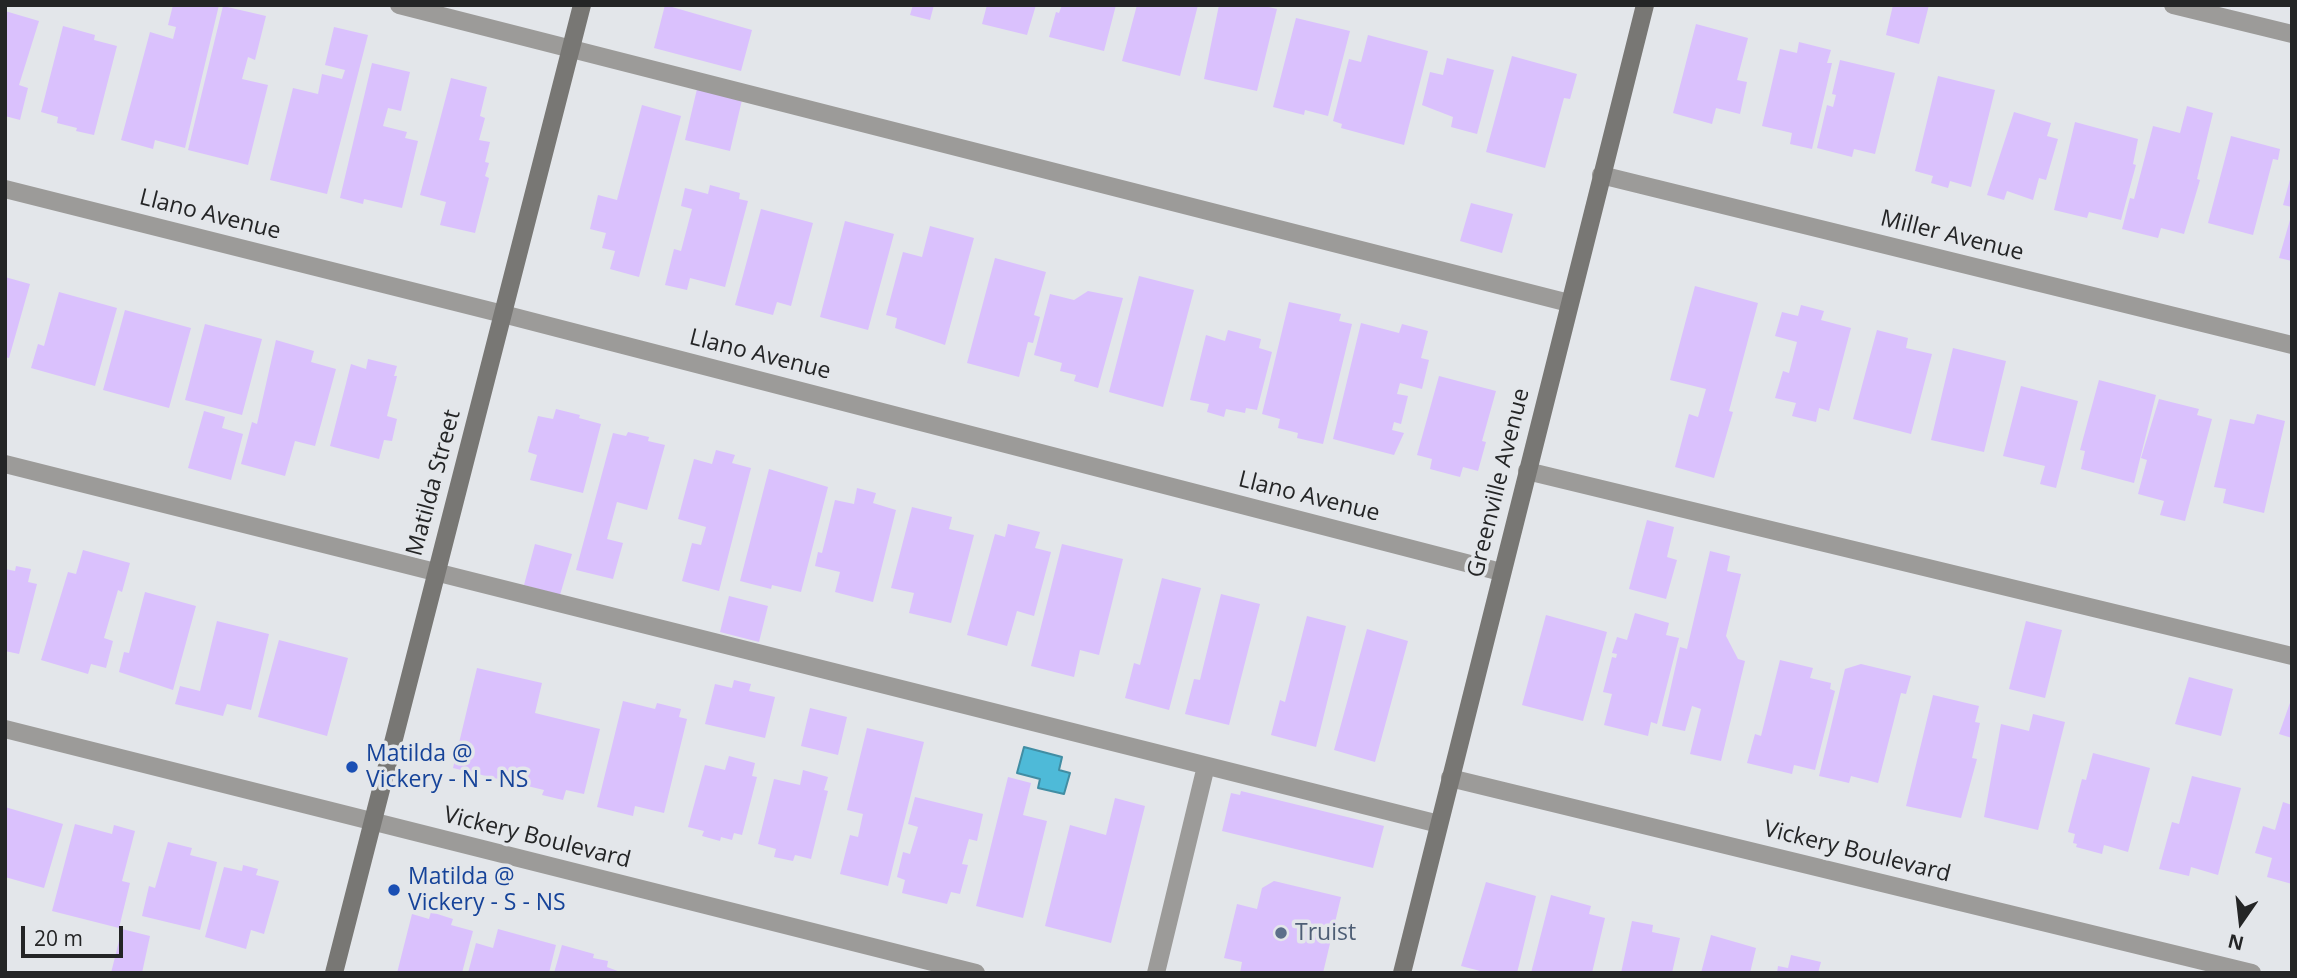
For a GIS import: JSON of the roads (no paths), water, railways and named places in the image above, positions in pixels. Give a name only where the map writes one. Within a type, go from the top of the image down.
[{"type":"main road","name":"Matilda Street","points":[[334,973],[582,5]]},
{"type":"main road","name":"Greenville Avenue","points":[[1402,973],[1645,5]]},
{"type":"street","points":[[399,5],[1569,303]]},
{"type":"street","points":[[2173,5],[2292,34]]},
{"type":"street","name":"Miller Avenue","points":[[1601,175],[2292,345]]},
{"type":"street","name":"Llano Avenue","points":[[5,189],[503,314],[1501,572]]},
{"type":"street","points":[[5,464],[1439,824]]},
{"type":"street","points":[[1527,471],[2292,656]]},
{"type":"street","name":"Vickery Boulevard","points":[[5,729],[976,973]]},
{"type":"street","points":[[1156,973],[1206,766]]},
{"type":"street","name":"Vickery Boulevard","points":[[1450,778],[2252,973]]},
{"type":"water","points":[[1024,747],[1062,757],[1059,770],[1070,773],[1064,794],[1038,788],[1040,779],[1017,773]]},
{"type":"place","name":"Matilda @ Vickery - N - NS","points":[[352,767]]},
{"type":"place","name":"Matilda @ Vickery - S - NS","points":[[394,890]]},
{"type":"place","name":"Truist","points":[[1281,933]]}]
